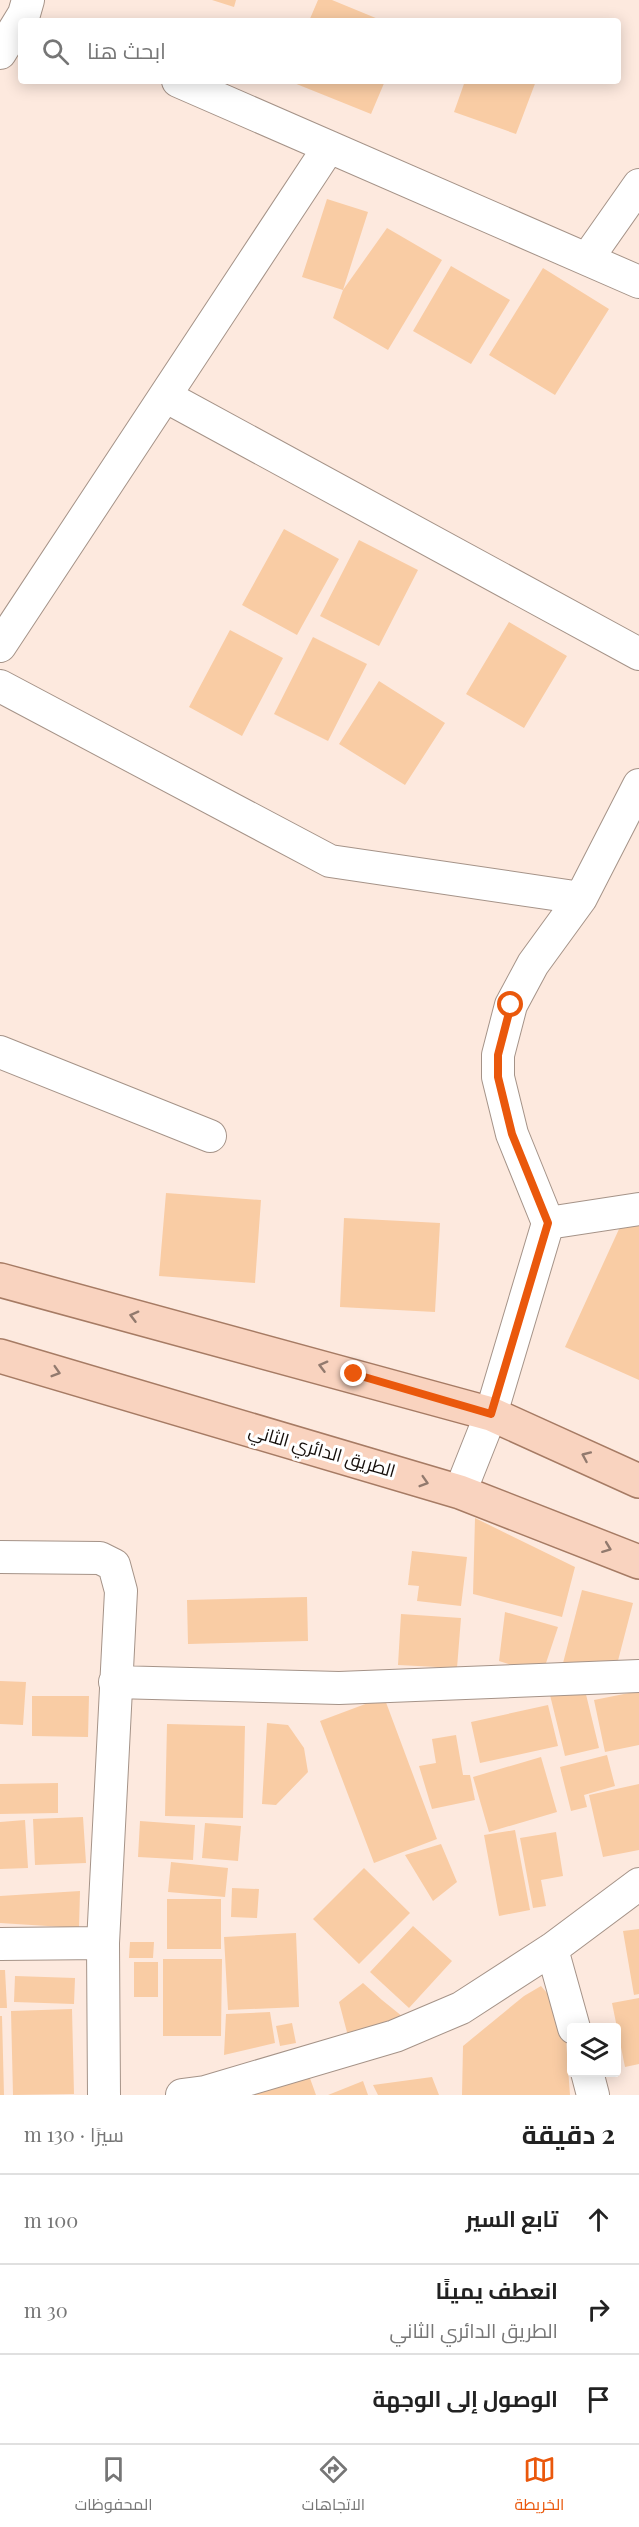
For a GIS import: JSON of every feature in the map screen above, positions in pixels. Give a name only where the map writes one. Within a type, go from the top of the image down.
[{"type":"main road","points":[[0,1280],[491,1414],[639,1481]]},
{"type":"main road","name":"الطريق الدائري الثاني","points":[[0,1356],[460,1492],[639,1562]]},
{"type":"street","points":[[0,53],[18,19]]},
{"type":"street","points":[[185,84],[639,282]]},
{"type":"street","points":[[0,646],[329,147]]},
{"type":"street","points":[[588,260],[639,185]]},
{"type":"street","points":[[165,396],[639,654]]},
{"type":"street","points":[[0,686],[330,861],[581,898]]},
{"type":"street","points":[[460,1492],[491,1414],[548,1223],[512,1134],[498,1077],[498,1055],[511,1005],[533,964],[581,898],[639,785]]},
{"type":"street","points":[[0,1052],[210,1136]]},
{"type":"street","points":[[548,1223],[639,1209]]},
{"type":"street","points":[[0,1557],[100,1558],[114,1564],[121,1591],[114,1682],[104,1943],[104,2095]]},
{"type":"street","points":[[114,1682],[339,1688],[639,1676]]},
{"type":"street","points":[[197,2094],[395,2036],[461,2008],[552,1949],[639,1884]]},
{"type":"street","points":[[0,1944],[104,1943]]},
{"type":"street","points":[[552,1949],[573,2023]]},
{"type":"street","points":[[588,2077],[593,2095]]},
{"type":"building","points":[[212,0],[236,0],[234,7]]},
{"type":"building","points":[[318,0],[332,0],[376,18],[310,18]]},
{"type":"building","points":[[296,84],[384,84],[371,114]]},
{"type":"building","points":[[464,84],[535,84],[516,134],[454,112]]},
{"type":"building","points":[[327,199],[368,212],[343,290],[302,277]]},
{"type":"building","points":[[387,228],[442,260],[388,350],[333,318],[343,290]]},
{"type":"building","points":[[451,266],[510,300],[471,364],[413,331]]},
{"type":"building","points":[[543,268],[609,309],[555,395],[489,355]]},
{"type":"building","points":[[284,529],[339,559],[297,635],[242,605]]},
{"type":"building","points":[[359,540],[418,570],[379,646],[320,616]]},
{"type":"building","points":[[509,622],[567,656],[524,728],[466,694]]},
{"type":"building","points":[[230,630],[283,658],[242,736],[189,707]]},
{"type":"building","points":[[313,637],[367,664],[328,741],[274,714]]},
{"type":"building","points":[[379,681],[445,723],[405,785],[339,744]]},
{"type":"building","points":[[166,1193],[261,1200],[255,1283],[159,1276]]},
{"type":"building","points":[[625,1216],[639,1223],[639,1380],[565,1347]]},
{"type":"building","points":[[344,1218],[440,1223],[435,1312],[340,1307]]},
{"type":"building","points":[[475,1518],[575,1567],[562,1617],[473,1594]]},
{"type":"building","points":[[412,1551],[467,1557],[461,1606],[417,1601],[419,1586],[408,1585]]},
{"type":"building","points":[[582,1590],[633,1603],[614,1676],[563,1663]]},
{"type":"building","points":[[307,1597],[308,1641],[188,1644],[187,1600]]},
{"type":"building","points":[[505,1612],[558,1627],[542,1675],[499,1661]]},
{"type":"building","points":[[401,1614],[461,1618],[457,1668],[398,1665]]},
{"type":"building","points":[[0,1681],[26,1682],[23,1725],[0,1724]]},
{"type":"building","points":[[583,1682],[599,1748],[565,1756],[549,1691]]},
{"type":"building","points":[[639,1691],[639,1745],[605,1752],[594,1700]]},
{"type":"building","points":[[32,1696],[89,1696],[88,1737],[32,1736]]},
{"type":"building","points":[[384,1697],[437,1839],[374,1863],[320,1721]]},
{"type":"building","points":[[548,1705],[558,1746],[480,1763],[471,1722]]},
{"type":"building","points":[[267,1723],[288,1725],[304,1748],[308,1772],[276,1805],[262,1804]]},
{"type":"building","points":[[167,1724],[245,1726],[243,1818],[165,1816]]},
{"type":"building","points":[[456,1735],[463,1775],[470,1775],[475,1800],[432,1809],[419,1766],[436,1763],[432,1739]]},
{"type":"building","points":[[607,1755],[615,1786],[584,1795],[587,1807],[571,1811],[560,1767]]},
{"type":"building","points":[[541,1757],[557,1812],[489,1832],[473,1777]]},
{"type":"building","points":[[58,1783],[58,1813],[0,1814],[0,1784]]},
{"type":"building","points":[[639,1784],[639,1850],[603,1857],[589,1795]]},
{"type":"building","points":[[83,1817],[86,1863],[35,1865],[33,1819]]},
{"type":"building","points":[[25,1820],[28,1868],[0,1869],[0,1822]]},
{"type":"building","points":[[140,1821],[195,1825],[193,1860],[138,1857]]},
{"type":"building","points":[[205,1823],[241,1826],[238,1861],[202,1858]]},
{"type":"building","points":[[515,1830],[530,1910],[499,1916],[484,1835]]},
{"type":"building","points":[[556,1832],[563,1876],[541,1880],[546,1906],[533,1908],[520,1838]]},
{"type":"building","points":[[441,1844],[457,1882],[433,1901],[405,1855]]},
{"type":"building","points":[[171,1862],[228,1868],[225,1897],[168,1892]]},
{"type":"building","points":[[364,1868],[410,1913],[359,1964],[313,1919]]},
{"type":"building","points":[[232,1888],[259,1889],[257,1918],[231,1917]]},
{"type":"building","points":[[80,1891],[79,1928],[0,1923],[0,1896]]},
{"type":"building","points":[[167,1899],[221,1899],[221,1949],[167,1949]]},
{"type":"building","points":[[413,1926],[452,1961],[409,2008],[370,1972]]},
{"type":"building","points":[[639,1929],[639,1994],[634,1995],[623,1931]]},
{"type":"building","points":[[296,1933],[299,2007],[228,2010],[224,1937]]},
{"type":"building","points":[[130,1942],[154,1942],[153,1958],[129,1958]]},
{"type":"building","points":[[163,1959],[222,1959],[221,2036],[163,2036]]},
{"type":"building","points":[[134,1962],[158,1962],[158,1997],[134,1997]]},
{"type":"building","points":[[0,1970],[5,1970],[7,2008],[0,2008]]},
{"type":"building","points":[[15,1976],[75,1978],[74,2004],[14,2002]]},
{"type":"building","points":[[363,1983],[408,2021],[348,2036],[339,2002]]},
{"type":"building","points":[[541,1986],[564,2013],[570,2095],[462,2095],[463,2046],[524,1996]]},
{"type":"building","points":[[639,1998],[639,2064],[625,2067],[621,2047],[621,2023],[616,2023],[612,2003]]},
{"type":"building","points":[[72,2009],[74,2094],[13,2095],[11,2011]]},
{"type":"building","points":[[270,2012],[275,2043],[224,2055],[226,2014]]},
{"type":"building","points":[[0,2016],[2,2016],[4,2095],[0,2095]]},
{"type":"building","points":[[292,2023],[296,2043],[280,2046],[276,2026]]},
{"type":"building","points":[[307,2070],[316,2095],[235,2095]]},
{"type":"building","points":[[432,2077],[439,2095],[378,2095],[373,2085]]},
{"type":"building","points":[[363,2081],[368,2095],[328,2095]]},
{"type":"route","points":[[354,1374],[491,1414],[548,1223],[517,1150],[504,1108],[498,1077],[498,1055],[511,1005]]}]
